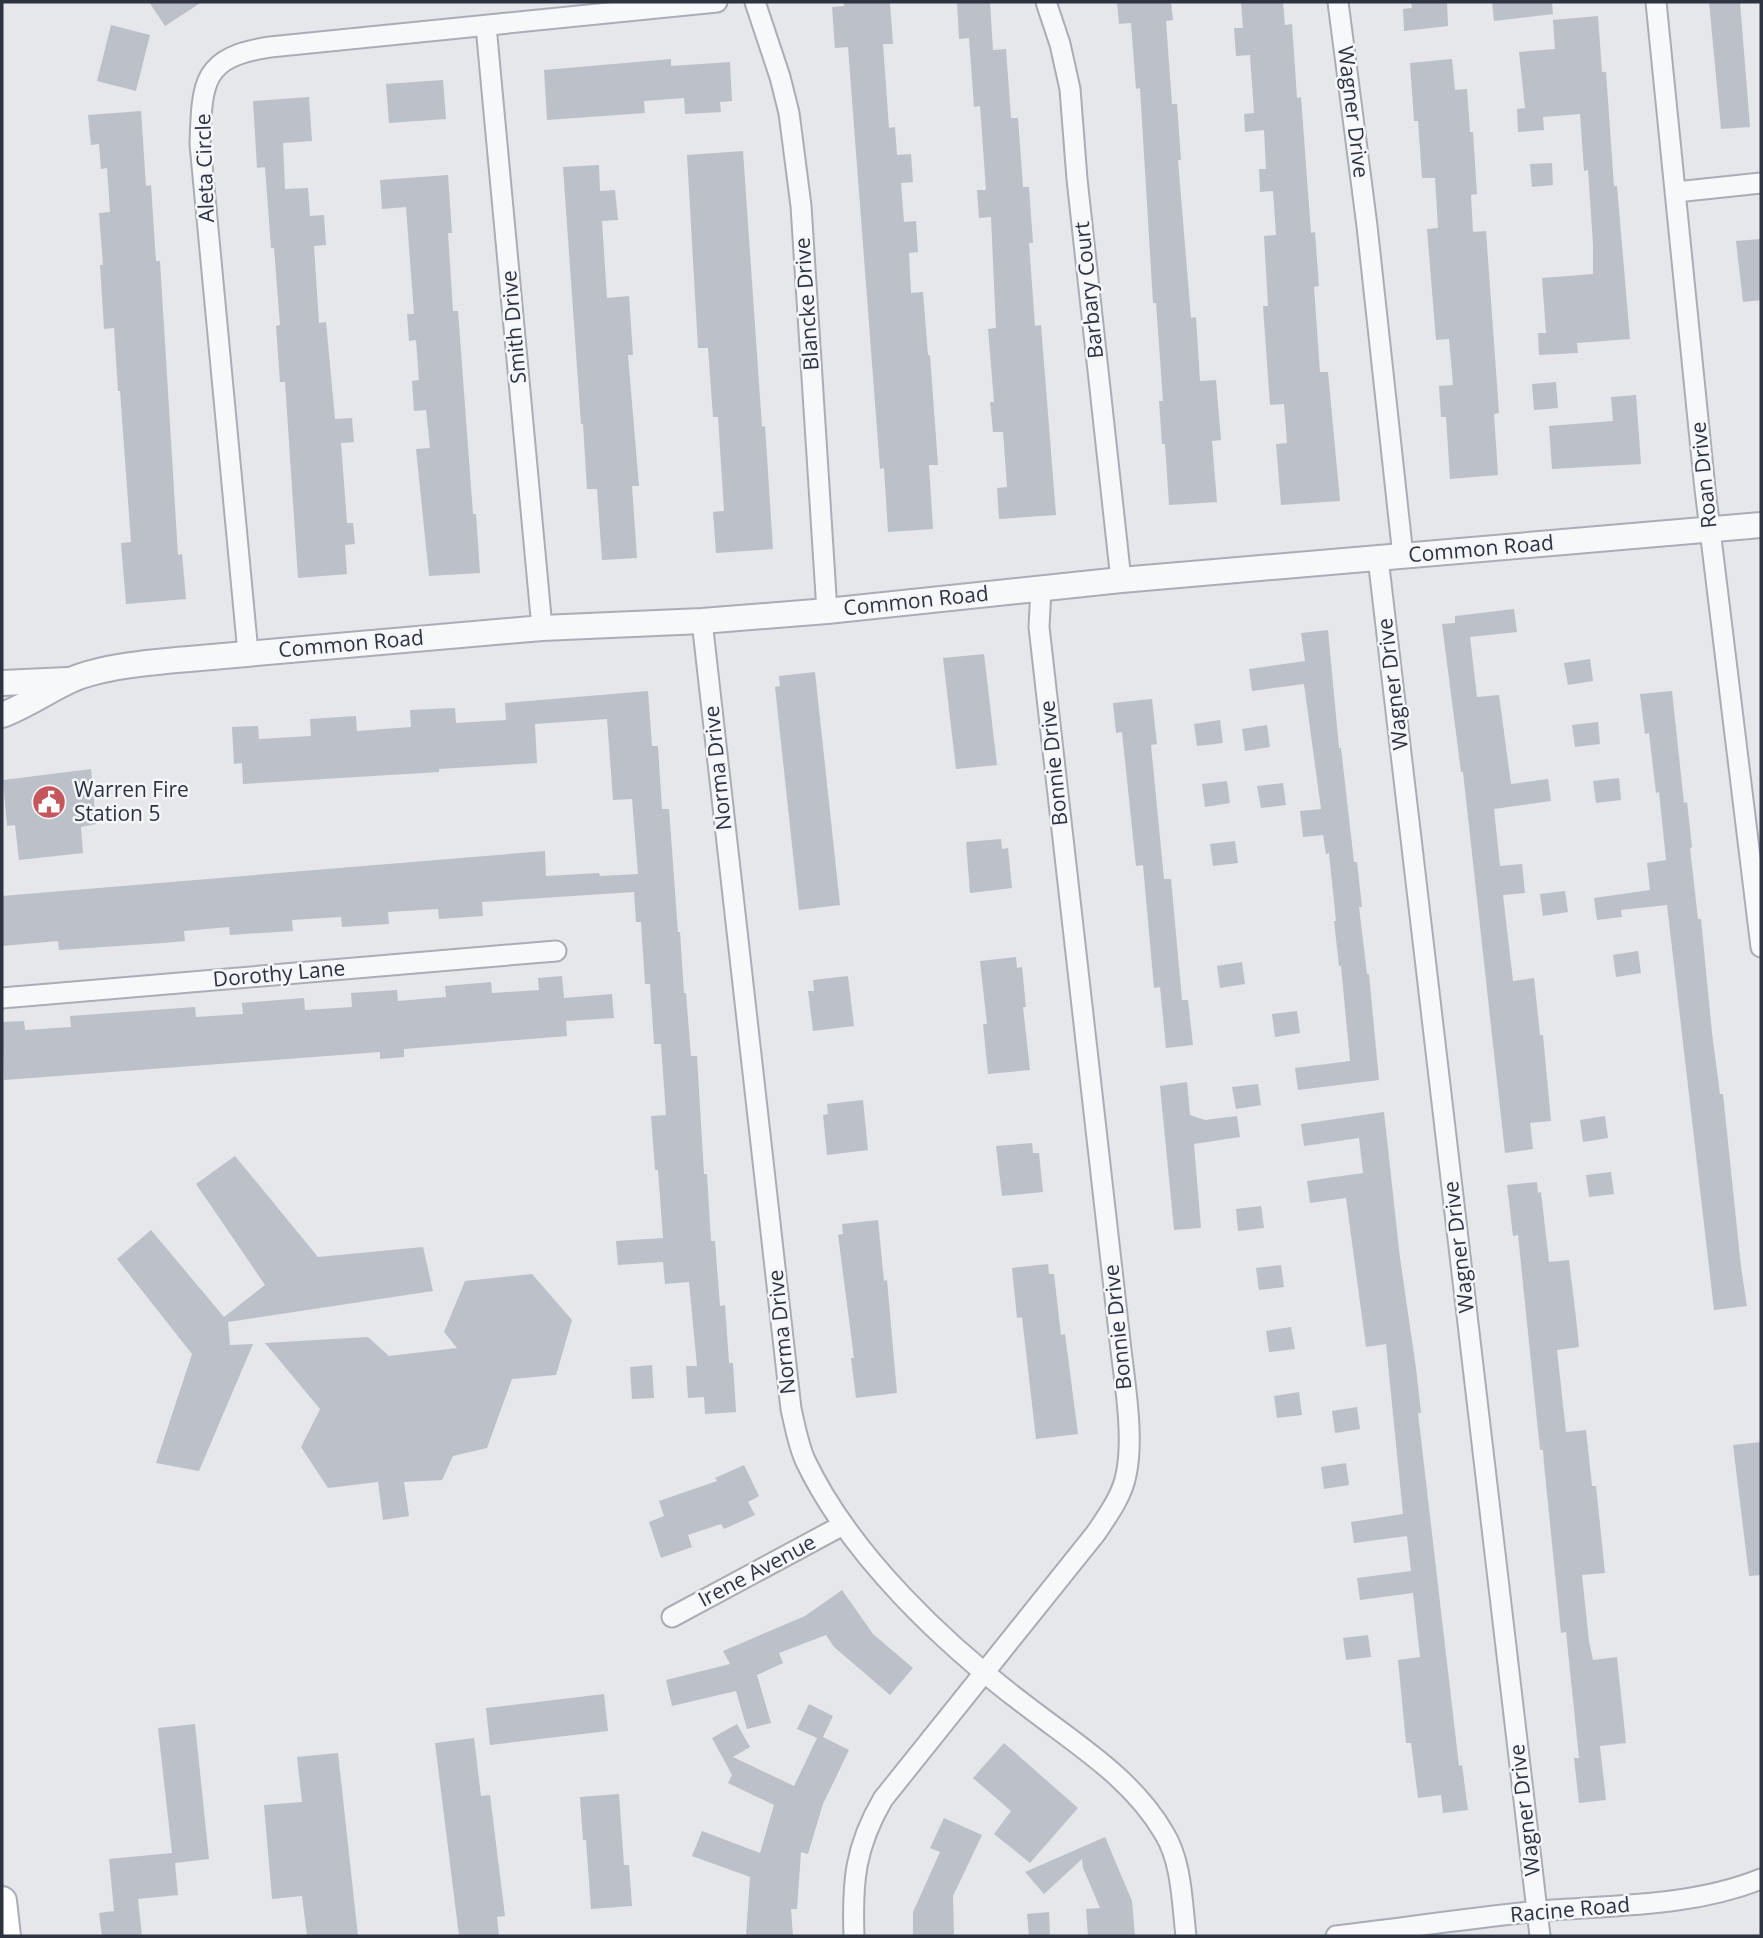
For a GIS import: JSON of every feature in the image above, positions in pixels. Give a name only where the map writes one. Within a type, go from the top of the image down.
[{"type":"main road","points":[[2,1902],[6,1936]]},
{"type":"street","name":"Aleta Circle","points":[[248,653],[202,187],[201,117],[208,81],[216,66],[231,56],[248,50],[717,2]]},
{"type":"street","name":"Blancke Drive","points":[[755,2],[769,38],[786,101],[801,206],[827,611]]},
{"type":"street","name":"Barbary Court","points":[[1046,2],[1060,44],[1070,89],[1077,179],[1121,580]]},
{"type":"street","name":"Wagner Drive","points":[[1338,2],[1367,226],[1391,556],[1540,1936]]},
{"type":"street","name":"Roan Drive","points":[[1656,2],[1710,529],[1761,947]]},
{"type":"street","name":"Smith Drive","points":[[486,26],[542,628]]},
{"type":"street","points":[[1676,192],[1761,183]]},
{"type":"street","name":"Common Road","points":[[2,682],[72,680],[143,664],[248,653],[542,628],[702,621],[827,611],[1121,580],[1761,524]]},
{"type":"street","name":"Bonnie Drive","points":[[984,1674],[1096,1533],[1115,1504],[1126,1476],[1129,1444],[1119,1332],[1039,627],[1041,588]]},
{"type":"street","name":"Norma Drive","points":[[702,621],[790,1409],[804,1458],[843,1525],[904,1597],[984,1674]]},
{"type":"street","name":"Common Road","points":[[2,715],[72,680]]},
{"type":"street","name":"Dorothy Lane","points":[[2,998],[556,951]]},
{"type":"street","name":"Irene Avenue","points":[[672,1617],[843,1525]]},
{"type":"street","points":[[855,1936],[853,1906],[856,1871],[861,1843],[870,1821],[902,1773],[984,1674],[1121,1779],[1145,1805],[1166,1835],[1178,1873],[1186,1936]]},
{"type":"street","name":"Racine Road","points":[[1336,1936],[1537,1912],[1704,1896],[1761,1879]]},
{"type":"building","points":[[149,2],[202,2],[165,26]]},
{"type":"building","points":[[843,2],[890,3],[893,44],[883,44],[889,128],[895,127],[897,155],[911,154],[913,182],[901,183],[904,222],[916,221],[918,252],[909,253],[911,293],[923,292],[930,355],[938,465],[929,465],[933,529],[888,532],[884,468],[880,469],[848,47],[835,48],[832,7],[844,6]]},
{"type":"building","points":[[957,2],[990,2],[993,50],[1006,49],[1011,118],[1018,118],[1023,187],[1029,187],[1033,243],[1029,243],[1035,326],[1041,325],[1056,515],[999,519],[997,488],[1007,487],[1003,432],[993,432],[990,402],[994,402],[988,329],[996,328],[991,217],[979,218],[977,190],[986,190],[980,106],[974,107],[969,38],[959,39]]},
{"type":"building","points":[[1117,2],[1171,2],[1173,20],[1166,21],[1172,104],[1177,104],[1181,160],[1178,160],[1191,318],[1196,317],[1200,381],[1216,380],[1221,440],[1212,441],[1217,502],[1169,505],[1159,401],[1163,401],[1156,303],[1153,303],[1140,88],[1136,89],[1131,23],[1119,24]]},
{"type":"building","points":[[1241,2],[1283,2],[1285,25],[1292,24],[1297,98],[1301,97],[1311,233],[1315,232],[1319,286],[1314,287],[1320,372],[1328,372],[1340,501],[1281,505],[1276,444],[1287,443],[1284,404],[1270,405],[1263,306],[1268,306],[1264,236],[1276,235],[1273,191],[1260,192],[1259,169],[1266,169],[1264,130],[1245,132],[1244,114],[1254,113],[1250,55],[1236,56],[1234,28],[1243,28]]},
{"type":"building","points":[[1411,2],[1447,2],[1448,26],[1404,31],[1403,9],[1412,8]]},
{"type":"building","points":[[1492,2],[1552,2],[1553,14],[1494,21]]},
{"type":"building","points":[[1709,2],[1740,2],[1750,127],[1721,129]]},
{"type":"building","points":[[1598,16],[1602,72],[1606,72],[1614,186],[1617,186],[1630,339],[1577,343],[1578,353],[1539,355],[1538,333],[1546,333],[1542,278],[1593,274],[1593,244],[1588,170],[1584,171],[1580,114],[1543,117],[1544,130],[1518,132],[1517,109],[1525,108],[1519,52],[1555,49],[1553,20]]},
{"type":"building","points":[[111,25],[150,35],[136,91],[97,81]]},
{"type":"building","points":[[671,59],[671,66],[730,62],[732,101],[720,102],[721,112],[685,114],[684,98],[644,101],[645,113],[547,120],[544,70]]},
{"type":"building","points":[[1452,59],[1455,90],[1467,89],[1470,132],[1473,132],[1477,194],[1471,195],[1473,232],[1486,231],[1499,413],[1494,414],[1498,475],[1450,479],[1446,417],[1441,417],[1439,386],[1453,385],[1449,339],[1436,340],[1427,229],[1438,228],[1435,178],[1422,178],[1410,63]]},
{"type":"building","points":[[443,80],[446,119],[389,123],[386,84]]},
{"type":"building","points":[[309,97],[312,141],[283,143],[285,189],[308,188],[310,216],[324,215],[326,245],[314,246],[319,323],[326,322],[335,419],[352,418],[354,442],[341,443],[347,523],[353,523],[355,544],[345,545],[347,574],[298,578],[285,382],[280,382],[276,326],[280,325],[274,248],[271,248],[265,167],[257,168],[253,101]]},
{"type":"building","points":[[141,111],[146,186],[151,185],[156,261],[160,261],[178,555],[182,554],[186,599],[126,604],[121,543],[131,542],[120,391],[114,328],[104,329],[100,265],[103,265],[99,213],[110,212],[107,168],[101,169],[99,144],[91,145],[88,115]]},
{"type":"building","points":[[743,151],[773,549],[716,553],[713,512],[724,511],[718,417],[713,417],[708,348],[698,348],[687,155]]},
{"type":"building","points":[[1552,163],[1553,185],[1532,187],[1530,164]]},
{"type":"building","points":[[599,165],[600,191],[615,190],[618,220],[602,221],[607,298],[629,296],[633,355],[628,355],[639,486],[632,486],[637,558],[602,560],[597,489],[587,489],[563,167]]},
{"type":"building","points":[[448,175],[452,233],[448,233],[453,311],[458,311],[480,573],[429,576],[416,449],[430,448],[426,410],[414,411],[412,381],[419,380],[416,340],[409,341],[407,314],[414,314],[406,207],[382,209],[380,180]]},
{"type":"building","points":[[1761,239],[1761,300],[1743,302],[1736,241]]},
{"type":"building","points":[[1556,382],[1558,408],[1534,410],[1532,384]]},
{"type":"building","points":[[1636,395],[1641,464],[1552,469],[1549,426],[1613,421],[1611,397]]},
{"type":"building","points":[[1514,609],[1517,632],[1470,637],[1477,697],[1499,695],[1511,784],[1548,779],[1551,801],[1494,809],[1500,866],[1522,864],[1525,893],[1503,895],[1513,981],[1534,978],[1540,1035],[1543,1035],[1551,1121],[1530,1123],[1533,1149],[1505,1153],[1463,772],[1442,624],[1455,623],[1455,616]]},
{"type":"building","points":[[1328,630],[1339,748],[1354,862],[1357,862],[1362,907],[1359,907],[1369,974],[1379,1080],[1298,1090],[1295,1068],[1350,1061],[1329,853],[1326,854],[1323,835],[1303,837],[1300,811],[1321,809],[1304,684],[1252,691],[1249,669],[1305,661],[1301,633]]},
{"type":"building","points":[[984,654],[997,765],[956,769],[943,658]]},
{"type":"building","points":[[1590,659],[1593,681],[1568,685],[1564,663]]},
{"type":"building","points":[[815,672],[840,905],[799,910],[775,687],[780,686],[779,676]]},
{"type":"building","points":[[648,691],[652,746],[658,746],[662,809],[669,809],[691,1056],[697,1056],[711,1241],[715,1241],[720,1306],[725,1305],[736,1412],[705,1414],[704,1397],[688,1398],[686,1366],[697,1366],[689,1282],[665,1284],[663,1262],[618,1265],[616,1241],[663,1238],[651,1116],[666,1115],[661,1044],[654,1044],[650,984],[645,984],[641,922],[636,922],[634,892],[482,902],[483,916],[439,919],[438,909],[388,912],[389,924],[342,927],[341,917],[292,920],[293,931],[230,935],[229,927],[184,931],[185,941],[163,943],[59,950],[58,941],[2,946],[2,896],[545,851],[546,876],[638,874],[632,799],[613,800],[607,719],[535,724],[537,763],[243,784],[242,763],[234,764],[232,727],[258,726],[259,739],[311,736],[310,719],[356,716],[357,731],[411,727],[410,710],[455,708],[456,723],[506,720],[505,703]]},
{"type":"building","points":[[1672,691],[1747,1306],[1714,1310],[1667,905],[1621,910],[1622,917],[1597,920],[1594,898],[1650,890],[1647,863],[1666,860],[1659,792],[1656,793],[1649,733],[1645,734],[1640,694]]},
{"type":"building","points":[[1152,699],[1157,744],[1151,745],[1164,879],[1171,879],[1182,1000],[1188,1000],[1193,1045],[1166,1048],[1160,987],[1154,988],[1143,865],[1136,866],[1122,732],[1116,733],[1113,703]]},
{"type":"building","points":[[1220,720],[1223,743],[1197,746],[1194,724]]},
{"type":"building","points":[[1598,722],[1600,744],[1575,747],[1572,725]]},
{"type":"building","points":[[1267,725],[1270,747],[1245,751],[1242,729]]},
{"type":"building","name":"Warren Fire Station 5","points":[[91,769],[96,824],[81,827],[83,853],[19,860],[15,825],[7,826],[3,780]]},
{"type":"building","points":[[1619,778],[1621,800],[1596,803],[1593,781]]},
{"type":"building","points":[[1227,781],[1230,803],[1205,807],[1202,784]]},
{"type":"building","points":[[1283,783],[1286,805],[1261,808],[1257,786]]},
{"type":"building","points":[[1001,839],[1002,849],[1008,848],[1012,888],[970,893],[966,842]]},
{"type":"building","points":[[1235,841],[1238,863],[1213,866],[1210,844]]},
{"type":"building","points":[[1565,891],[1568,912],[1543,916],[1540,894]]},
{"type":"building","points":[[1638,951],[1641,973],[1616,977],[1613,955]]},
{"type":"building","points":[[1016,957],[1017,968],[1022,967],[1026,1007],[1023,1007],[1030,1070],[988,1074],[983,1024],[987,1024],[980,961]]},
{"type":"building","points":[[1242,962],[1245,984],[1220,988],[1217,966]]},
{"type":"building","points":[[562,976],[564,998],[612,994],[614,1018],[566,1021],[567,1036],[404,1049],[404,1057],[380,1059],[380,1052],[4,1080],[2,1022],[24,1021],[25,1030],[71,1027],[70,1016],[195,1007],[196,1017],[243,1014],[242,1003],[304,998],[305,1010],[352,1007],[351,993],[397,990],[398,1001],[446,997],[445,986],[491,982],[492,993],[539,990],[538,978]]},
{"type":"building","points":[[848,976],[854,1026],[813,1031],[808,991],[814,991],[813,980]]},
{"type":"building","points":[[1297,1011],[1300,1033],[1275,1037],[1272,1014]]},
{"type":"building","points":[[1187,1082],[1190,1115],[1205,1120],[1237,1116],[1240,1137],[1194,1144],[1201,1228],[1174,1230],[1160,1086]]},
{"type":"building","points":[[1258,1084],[1261,1105],[1236,1109],[1232,1087]]},
{"type":"building","points":[[863,1100],[868,1150],[827,1155],[823,1115],[828,1114],[827,1104]]},
{"type":"building","points":[[1384,1112],[1400,1258],[1416,1368],[1421,1413],[1418,1413],[1459,1766],[1462,1765],[1468,1810],[1443,1813],[1441,1795],[1418,1798],[1411,1743],[1406,1743],[1398,1660],[1420,1657],[1413,1593],[1360,1600],[1357,1578],[1411,1571],[1407,1536],[1354,1543],[1351,1522],[1403,1514],[1386,1344],[1366,1347],[1346,1198],[1310,1203],[1307,1181],[1363,1173],[1359,1138],[1304,1146],[1301,1124]]},
{"type":"building","points":[[1605,1116],[1608,1138],[1583,1142],[1580,1120]]},
{"type":"building","points":[[1032,1143],[1033,1153],[1039,1153],[1043,1192],[1002,1196],[996,1146]]},
{"type":"building","points":[[235,1156],[318,1257],[423,1247],[433,1291],[228,1322],[230,1345],[253,1344],[199,1471],[156,1463],[192,1354],[117,1259],[151,1230],[224,1317],[265,1285],[196,1184]]},
{"type":"building","points":[[1611,1172],[1614,1194],[1589,1197],[1586,1175]]},
{"type":"building","points":[[1537,1182],[1538,1193],[1541,1192],[1549,1262],[1569,1260],[1576,1318],[1579,1347],[1557,1350],[1566,1432],[1586,1430],[1592,1486],[1596,1486],[1605,1573],[1582,1575],[1589,1641],[1593,1660],[1617,1657],[1626,1743],[1600,1746],[1606,1800],[1579,1803],[1574,1758],[1579,1758],[1566,1632],[1561,1633],[1518,1235],[1513,1236],[1507,1185]]},
{"type":"building","points":[[1261,1206],[1264,1228],[1238,1231],[1236,1209]]},
{"type":"building","points":[[878,1220],[884,1281],[887,1280],[897,1393],[856,1398],[851,1358],[854,1358],[838,1235],[843,1234],[842,1224]]},
{"type":"building","points":[[1048,1264],[1049,1274],[1054,1274],[1061,1335],[1065,1334],[1078,1434],[1036,1439],[1022,1317],[1017,1318],[1012,1268]]},
{"type":"building","points":[[1281,1265],[1284,1287],[1259,1290],[1256,1268]]},
{"type":"building","points":[[532,1274],[572,1320],[556,1375],[512,1379],[487,1448],[453,1456],[442,1480],[404,1482],[409,1516],[383,1520],[378,1482],[328,1488],[301,1447],[320,1409],[265,1343],[368,1337],[389,1356],[457,1348],[444,1332],[465,1281]]},
{"type":"building","points":[[1291,1327],[1295,1349],[1269,1352],[1266,1331]]},
{"type":"building","points":[[652,1365],[654,1398],[632,1399],[630,1367]]},
{"type":"building","points":[[1299,1392],[1302,1415],[1277,1418],[1274,1396]]},
{"type":"building","points":[[1357,1407],[1360,1429],[1335,1433],[1332,1411]]},
{"type":"building","points":[[1761,1442],[1761,1575],[1749,1576],[1733,1445]]},
{"type":"building","points":[[1346,1463],[1349,1485],[1324,1489],[1321,1467]]},
{"type":"building","points":[[744,1465],[759,1496],[748,1502],[755,1515],[724,1529],[721,1524],[688,1535],[692,1547],[661,1558],[649,1522],[664,1516],[659,1501],[717,1481],[715,1478]]},
{"type":"building","points":[[842,1590],[873,1634],[913,1668],[890,1695],[834,1647],[826,1635],[779,1653],[783,1663],[757,1675],[771,1723],[747,1729],[736,1691],[672,1706],[666,1680],[730,1664],[723,1651],[805,1616]]},
{"type":"building","points":[[1368,1635],[1371,1657],[1346,1660],[1343,1638]]},
{"type":"building","points":[[604,1694],[608,1731],[490,1745],[486,1708]]},
{"type":"building","points":[[809,1704],[833,1716],[823,1737],[849,1750],[823,1804],[808,1854],[801,1852],[797,1909],[791,1909],[793,1936],[746,1936],[750,1877],[692,1856],[702,1831],[760,1853],[774,1805],[728,1783],[732,1775],[712,1738],[737,1724],[750,1747],[733,1757],[794,1786],[817,1738],[797,1729]]},
{"type":"building","points":[[195,1724],[209,1859],[175,1863],[178,1895],[138,1899],[142,1936],[102,1936],[99,1913],[114,1911],[109,1859],[172,1853],[158,1728]]},
{"type":"building","points":[[474,1738],[481,1796],[490,1795],[505,1916],[497,1917],[499,1936],[459,1936],[435,1743]]},
{"type":"building","points":[[1004,1743],[1078,1808],[1030,1863],[994,1834],[1011,1811],[973,1778]]},
{"type":"building","points":[[338,1753],[358,1936],[307,1936],[302,1896],[272,1899],[264,1805],[302,1802],[297,1757]]},
{"type":"building","points":[[619,1794],[624,1865],[629,1865],[632,1906],[591,1909],[580,1797]]},
{"type":"building","points":[[944,1818],[982,1835],[953,1896],[954,1936],[913,1936],[913,1912],[940,1852],[930,1848]]},
{"type":"building","points":[[1105,1837],[1132,1901],[1135,1936],[1088,1936],[1086,1909],[1100,1908],[1083,1868],[1082,1859],[1044,1894],[1025,1872]]},
{"type":"building","points":[[1049,1912],[1050,1936],[1029,1936],[1027,1914]]},
{"type":"place","name":"Warren Fire Station 5","points":[[49,802]]}]
